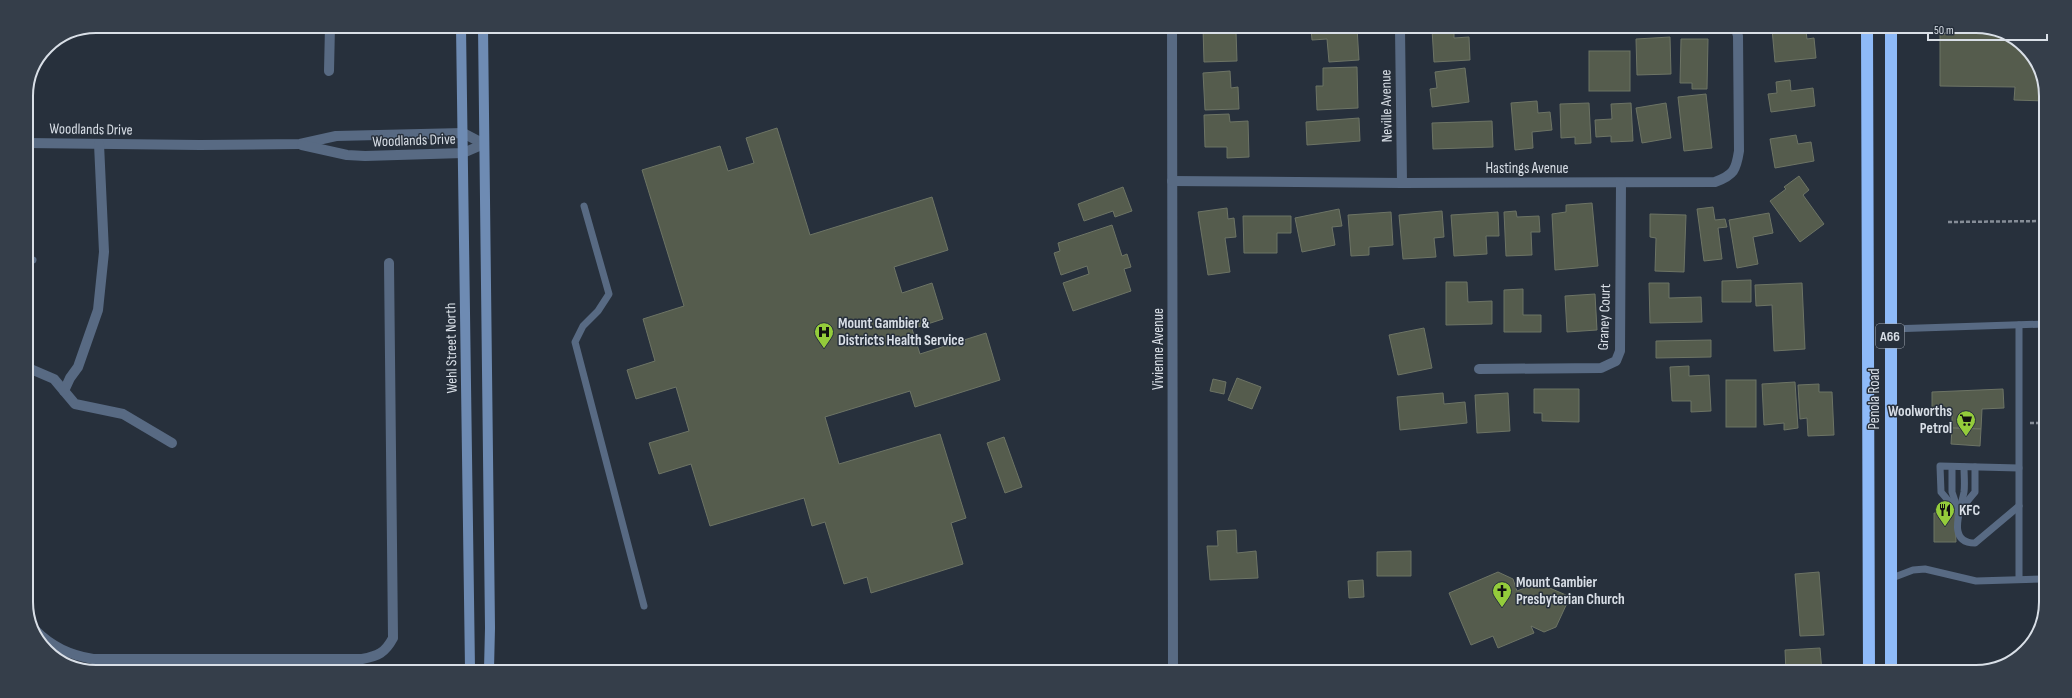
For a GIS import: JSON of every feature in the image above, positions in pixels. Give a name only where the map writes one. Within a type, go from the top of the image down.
[{"type":"highway","name":"Penola Road","points":[[1867,33],[1869,665]]},
{"type":"highway","name":"Penola Road","points":[[1891,33],[1891,665]]},
{"type":"highway","points":[[1869,329],[1890,329]]},
{"type":"street","points":[[329,71],[330,33]]},
{"type":"street","name":"Wehl Street North","points":[[461,33],[470,665]]},
{"type":"street","points":[[483,33],[490,614],[489,665]]},
{"type":"street","name":"Vivienne Avenue","points":[[1172,33],[1174,665]]},
{"type":"street","name":"Neville Avenue","points":[[1400,33],[1402,183]]},
{"type":"street","name":"Hastings Avenue","points":[[1172,181],[1402,183],[1715,182],[1731,175],[1735,169],[1739,151],[1737,33]]},
{"type":"street","name":"Woodlands Drive","points":[[33,143],[300,144],[336,136],[463,133],[484,144]]},
{"type":"street","points":[[64,391],[70,378],[78,367],[98,310],[104,252],[99,144]]},
{"type":"street","name":"Woodlands Drive","points":[[300,144],[347,155],[463,153],[484,144]]},
{"type":"street","name":"Graney Court","points":[[1479,369],[1601,368],[1616,361],[1620,351],[1621,183]]},
{"type":"street","points":[[46,639],[59,650],[75,656],[94,659],[362,659],[377,656],[387,649],[393,638],[389,263]]},
{"type":"street","points":[[33,370],[54,379],[75,404],[123,414],[172,443]]},
{"type":"lane","points":[[584,206],[609,294],[598,312],[583,326],[575,342],[644,606]]},
{"type":"lane","points":[[2019,324],[2019,579]]},
{"type":"lane","points":[[1890,329],[2039,324]]},
{"type":"lane","points":[[1958,512],[1941,492],[1940,466],[2019,468]]},
{"type":"lane","points":[[1952,467],[1952,492],[1958,512]]},
{"type":"lane","points":[[1964,467],[1964,492],[1958,512],[1958,534],[1961,539],[1968,543],[1975,543],[2019,506]]},
{"type":"lane","points":[[1958,512],[1975,492],[1975,467]]},
{"type":"lane","points":[[1892,578],[1913,570],[1925,569],[1976,581],[2039,579]]},
{"type":"path","points":[[1948,222],[2039,221]]},
{"type":"building","points":[[1203,33],[1236,33],[1237,61],[1204,62]]},
{"type":"building","points":[[1311,33],[1357,33],[1359,60],[1329,62],[1327,39],[1312,40]]},
{"type":"building","points":[[1432,33],[1454,33],[1454,38],[1469,37],[1470,60],[1434,62]]},
{"type":"building","points":[[1772,33],[1806,33],[1807,39],[1814,38],[1816,58],[1775,62]]},
{"type":"building","points":[[1940,33],[1976,33],[1992,35],[2011,44],[2031,65],[2038,84],[2039,101],[2014,100],[2015,87],[1940,86]]},
{"type":"building","points":[[1670,37],[1671,74],[1637,75],[1636,39]]},
{"type":"building","points":[[1681,39],[1708,39],[1707,89],[1692,89],[1692,83],[1680,83]]},
{"type":"building","points":[[1589,51],[1630,51],[1630,91],[1589,91]]},
{"type":"building","points":[[1357,67],[1358,108],[1317,110],[1316,86],[1323,86],[1323,68]]},
{"type":"building","points":[[1465,68],[1469,102],[1432,107],[1430,89],[1437,88],[1435,72]]},
{"type":"building","points":[[1230,71],[1231,88],[1238,87],[1239,109],[1205,110],[1203,73]]},
{"type":"building","points":[[1790,80],[1791,91],[1813,88],[1815,106],[1771,112],[1768,94],[1777,93],[1776,82]]},
{"type":"building","points":[[1706,94],[1712,148],[1684,151],[1678,97]]},
{"type":"building","points":[[1537,101],[1538,113],[1550,112],[1552,130],[1532,132],[1533,148],[1515,150],[1511,103]]},
{"type":"building","points":[[1589,103],[1591,143],[1575,144],[1575,137],[1561,138],[1560,104]]},
{"type":"building","points":[[1631,103],[1633,141],[1611,142],[1611,136],[1596,137],[1595,120],[1612,119],[1611,104]]},
{"type":"building","points":[[1666,103],[1671,138],[1642,143],[1636,108]]},
{"type":"building","points":[[1229,114],[1230,122],[1248,121],[1249,157],[1227,158],[1227,147],[1205,147],[1204,115]]},
{"type":"building","points":[[1359,118],[1360,141],[1307,145],[1306,122]]},
{"type":"building","points":[[1492,121],[1493,147],[1433,149],[1432,123]]},
{"type":"building","points":[[777,128],[810,235],[932,197],[948,250],[894,267],[902,293],[932,283],[943,319],[912,329],[920,354],[986,333],[1000,380],[915,407],[910,391],[825,417],[839,464],[940,434],[966,518],[951,523],[963,564],[871,593],[867,577],[844,584],[825,522],[812,526],[804,498],[710,526],[691,464],[659,474],[649,443],[689,431],[676,387],[636,399],[627,370],[655,361],[643,319],[684,306],[642,170],[720,146],[728,171],[754,163],[746,138]]},
{"type":"building","points":[[1796,135],[1798,144],[1811,142],[1814,161],[1775,168],[1770,139]]},
{"type":"building","points":[[1799,176],[1809,190],[1803,195],[1824,224],[1800,242],[1770,201],[1786,189],[1784,187]]},
{"type":"building","points":[[1123,187],[1132,211],[1115,217],[1113,211],[1084,221],[1078,204]]},
{"type":"building","points":[[1592,203],[1598,266],[1555,270],[1552,214],[1566,212],[1566,205]]},
{"type":"building","points":[[1713,207],[1715,220],[1725,219],[1727,227],[1718,228],[1722,259],[1704,261],[1697,209]]},
{"type":"building","points":[[1227,208],[1228,219],[1234,218],[1236,237],[1225,238],[1230,272],[1208,275],[1198,212]]},
{"type":"building","points":[[1339,209],[1342,226],[1332,227],[1335,245],[1302,252],[1295,218]]},
{"type":"building","points":[[1442,211],[1444,237],[1434,238],[1436,257],[1403,259],[1399,215]]},
{"type":"building","points":[[1516,211],[1517,217],[1539,216],[1540,232],[1531,232],[1532,255],[1506,256],[1504,212]]},
{"type":"building","points":[[1391,212],[1393,245],[1369,247],[1369,255],[1351,256],[1348,215]]},
{"type":"building","points":[[1498,212],[1499,236],[1486,236],[1487,254],[1454,256],[1451,215]]},
{"type":"building","points":[[1769,213],[1773,233],[1753,237],[1758,264],[1737,268],[1729,220]]},
{"type":"building","points":[[1650,214],[1686,215],[1684,272],[1655,271],[1656,238],[1650,237]]},
{"type":"building","points":[[1243,216],[1291,216],[1291,233],[1277,233],[1277,253],[1244,253]]},
{"type":"building","points":[[1112,225],[1122,256],[1127,254],[1131,267],[1124,269],[1131,291],[1073,311],[1063,283],[1089,274],[1087,266],[1061,275],[1054,253],[1060,251],[1058,243]]},
{"type":"building","points":[[1751,280],[1751,302],[1722,302],[1722,281]]},
{"type":"building","points":[[1446,282],[1467,282],[1468,302],[1492,301],[1492,324],[1446,325]]},
{"type":"building","points":[[1649,283],[1669,283],[1669,298],[1701,297],[1702,322],[1650,323]]},
{"type":"building","points":[[1802,283],[1805,349],[1774,351],[1772,305],[1756,306],[1755,285]]},
{"type":"building","points":[[1523,289],[1523,315],[1541,315],[1541,332],[1504,332],[1504,290]]},
{"type":"building","points":[[1595,294],[1597,330],[1567,332],[1565,296]]},
{"type":"building","points":[[1424,328],[1432,368],[1398,375],[1389,335]]},
{"type":"building","points":[[1711,340],[1711,357],[1656,358],[1656,341]]},
{"type":"building","points":[[1689,366],[1689,376],[1709,375],[1711,411],[1691,412],[1691,401],[1672,401],[1670,367]]},
{"type":"building","points":[[1237,378],[1261,387],[1252,409],[1228,400]]},
{"type":"building","points":[[1213,379],[1226,382],[1224,394],[1210,391]]},
{"type":"building","points":[[1726,380],[1756,380],[1756,427],[1726,427]]},
{"type":"building","points":[[1795,382],[1798,428],[1784,430],[1784,423],[1764,425],[1762,384]]},
{"type":"building","points":[[1819,384],[1819,392],[1832,392],[1834,435],[1808,436],[1807,418],[1800,419],[1798,385]]},
{"type":"building","points":[[1534,389],[1579,389],[1579,422],[1542,421],[1542,413],[1534,413]]},
{"type":"building","name":"Woolworths Petrol","points":[[2003,389],[2004,408],[1982,409],[1981,429],[1952,428],[1952,411],[1932,412],[1932,392]]},
{"type":"building","points":[[1443,393],[1444,404],[1465,402],[1467,423],[1400,430],[1397,397]]},
{"type":"building","points":[[1508,393],[1510,431],[1477,433],[1475,395]]},
{"type":"building","name":"Woolworths Petrol","points":[[1952,428],[1981,429],[1980,446],[1951,444]]},
{"type":"building","points":[[1004,437],[1022,487],[1005,493],[987,443]]},
{"type":"building","name":"KFC","points":[[1934,513],[1955,513],[1956,542],[1934,542]]},
{"type":"building","points":[[1236,530],[1237,553],[1256,551],[1258,578],[1210,580],[1207,546],[1218,546],[1217,531]]},
{"type":"building","points":[[1411,551],[1411,576],[1377,576],[1377,552]]},
{"type":"building","points":[[1498,572],[1513,579],[1517,591],[1538,583],[1566,595],[1568,601],[1556,627],[1544,632],[1531,626],[1534,633],[1498,648],[1493,636],[1471,645],[1449,593]]},
{"type":"building","points":[[1819,572],[1824,635],[1800,636],[1795,574]]},
{"type":"building","points":[[1363,580],[1364,597],[1349,598],[1348,581]]},
{"type":"building","points":[[1820,648],[1821,665],[1786,665],[1785,650]]},
{"type":"place","name":"Mount Gambier & Districts Health Service","points":[[824,349]]},
{"type":"place","name":"Woolworths Petrol","points":[[1966,437]]},
{"type":"place","name":"KFC","points":[[1945,527]]},
{"type":"place","name":"Mount Gambier Presbyterian Church","points":[[1502,608]]}]
